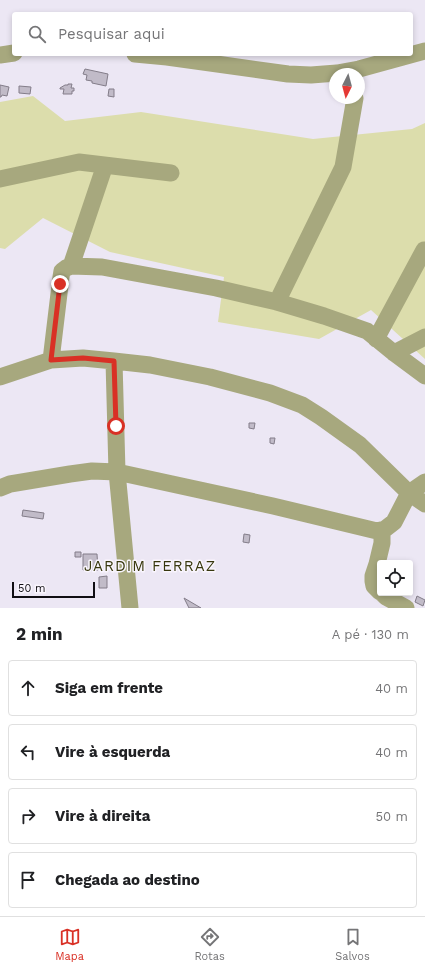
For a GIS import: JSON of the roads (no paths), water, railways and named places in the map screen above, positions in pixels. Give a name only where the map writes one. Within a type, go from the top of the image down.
[{"type":"street","points":[[413,55],[425,51]]},
{"type":"street","points":[[0,55],[12,53]]},
{"type":"street","points":[[156,56],[288,74],[311,75],[329,74]]},
{"type":"street","points":[[365,70],[409,56]]},
{"type":"street","points":[[277,302],[343,167],[353,104]]},
{"type":"street","points":[[0,179],[78,162],[171,173]]},
{"type":"street","points":[[71,266],[105,165]]},
{"type":"street","points":[[376,339],[424,250]]},
{"type":"street","points":[[51,360],[62,271],[71,266],[102,267],[277,302],[324,316],[367,331],[394,354],[425,376]]},
{"type":"street","points":[[394,354],[425,337]]},
{"type":"street","points":[[0,377],[51,360],[83,358],[150,365],[210,377],[270,393],[302,405],[360,445],[409,493],[425,504]]},
{"type":"street","points":[[114,361],[117,472],[130,608]]},
{"type":"street","points":[[0,488],[10,484],[70,474],[117,472],[273,506],[377,531],[389,527],[394,522],[409,493],[425,482]]},
{"type":"street","points":[[378,560],[382,543],[382,530]]},
{"type":"street","points":[[377,564],[373,576],[374,586],[377,589]]},
{"type":"street","points":[[385,596],[406,608]]},
{"type":"district","name":"JARDIM FERRAZ","points":[[150,566]]}]
